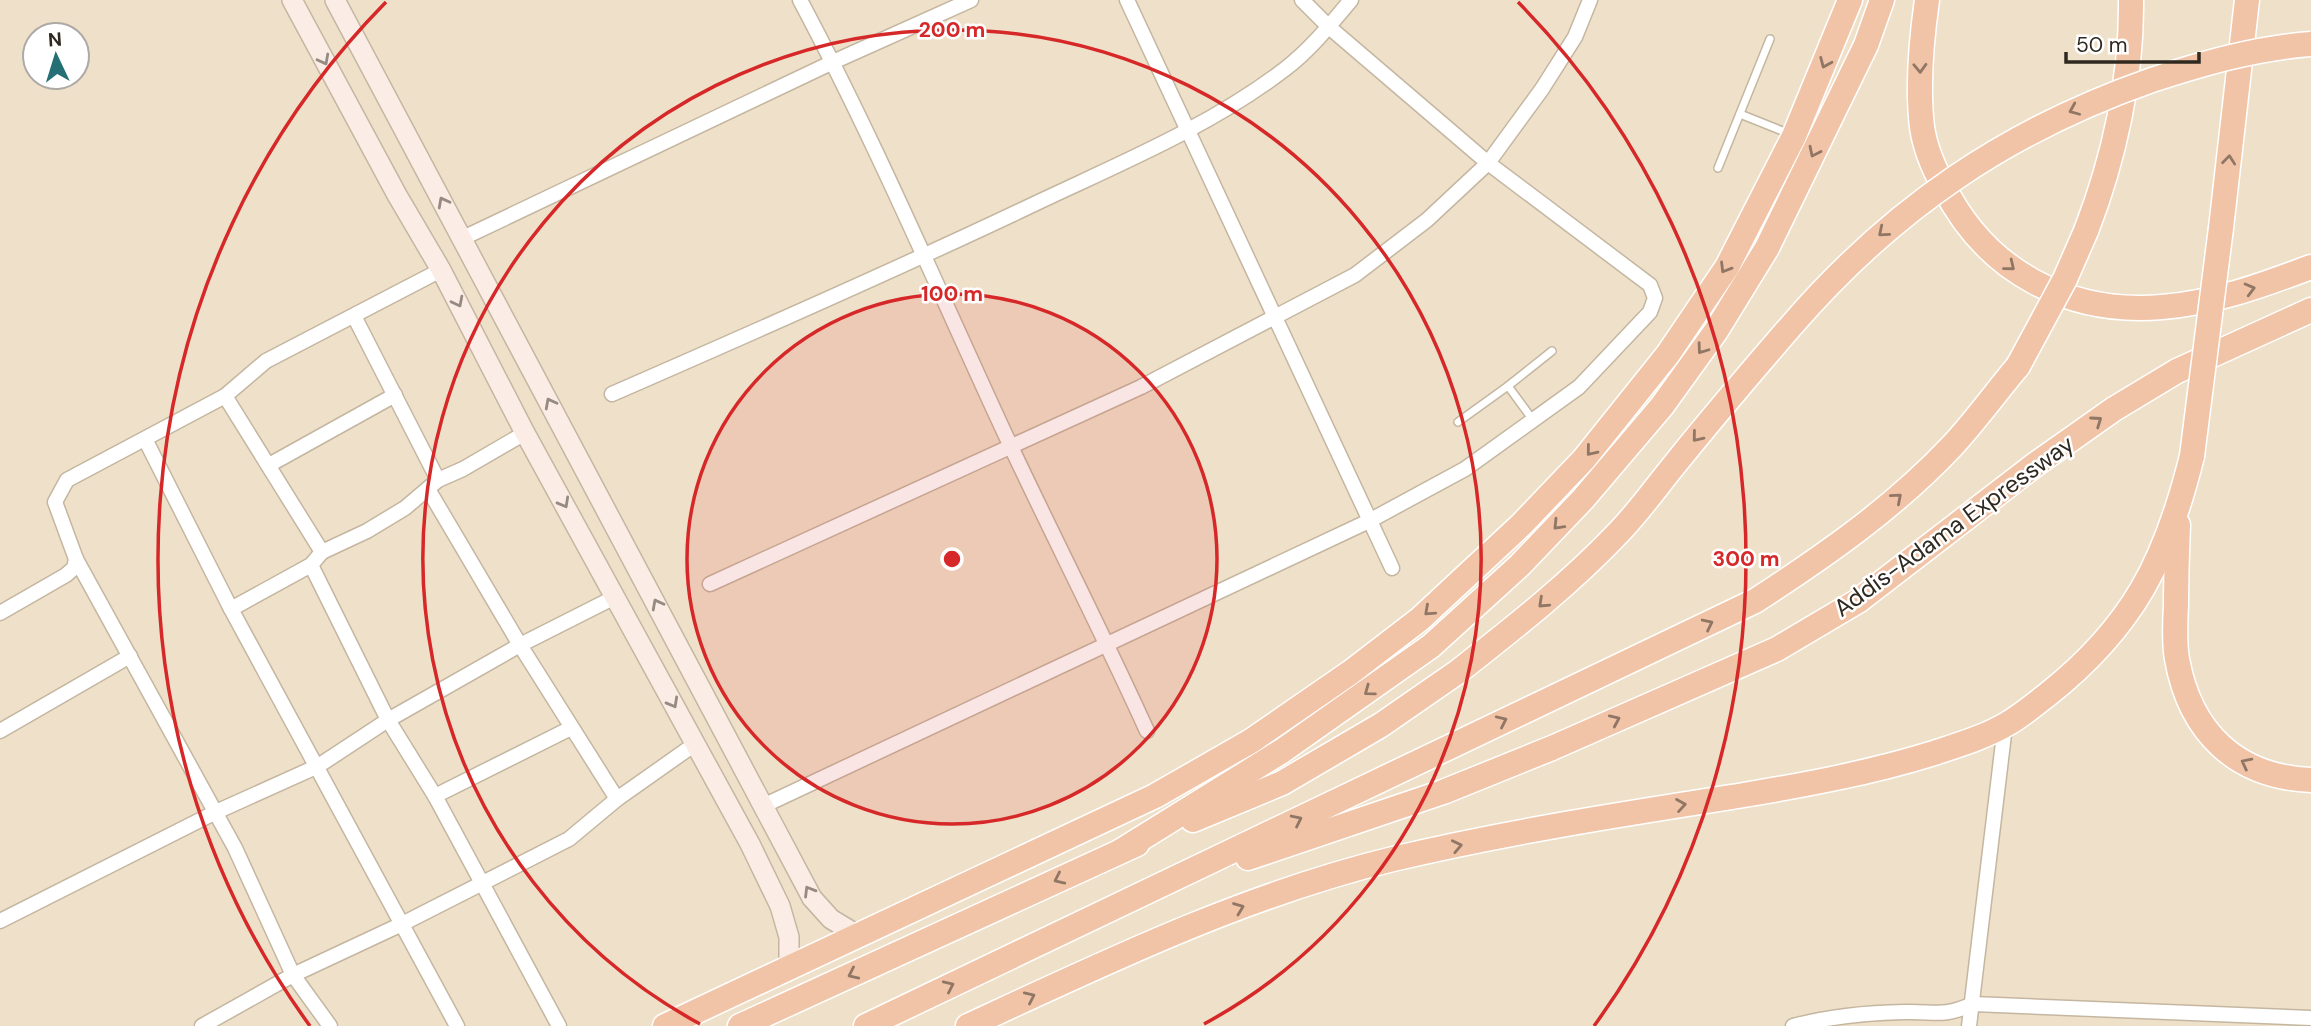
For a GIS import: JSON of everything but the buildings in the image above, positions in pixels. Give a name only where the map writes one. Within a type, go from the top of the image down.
[{"type":"highway","points":[[665,1026],[1155,796],[1251,741],[1420,619],[1521,525],[1584,459],[1668,354],[1727,267],[1794,136],[1850,0]]},
{"type":"highway","points":[[1121,851],[1282,751],[1431,646],[1520,565],[1583,499],[1662,406],[1716,331],[1767,248],[1866,45],[1882,0]]},
{"type":"highway","points":[[1927,0],[1920,56],[1921,105],[1922,129],[1933,167],[1956,211],[1983,244],[2022,276],[2052,292],[2087,303],[2162,307],[2210,299],[2264,285],[2311,267]]},
{"type":"highway","points":[[866,1026],[1755,601],[1835,549],[1899,496],[1953,445],[2018,366],[2065,279],[2097,201],[2118,122],[2131,35],[2130,0]]},
{"type":"highway","points":[[968,1026],[1200,922],[1291,888],[1393,859],[1511,835],[1804,785],[1897,764],[1962,744],[2006,726],[2077,671],[2112,635],[2136,601],[2179,510],[2192,456],[2246,0]]},
{"type":"highway","points":[[740,1026],[1121,851],[1282,783],[1381,725],[1459,671],[1533,613],[1620,531],[1793,323],[1869,244],[1927,196],[1995,151],[2062,116],[2114,93],[2210,61],[2284,46],[2311,44]]},
{"type":"highway","name":"Addis-Adama Expressway","points":[[1148,892],[1443,792],[1552,748],[1777,649],[1858,601],[2036,464],[2114,409],[2177,371],[2311,310]]},
{"type":"highway","points":[[2179,510],[2176,657],[2194,711],[2222,748],[2239,761],[2263,772],[2289,779],[2311,780]]},
{"type":"main road","points":[[292,0],[397,195],[441,270],[525,433],[750,844],[780,906],[789,937],[789,969]]},
{"type":"main road","points":[[335,0],[812,898],[831,919],[859,936]]},
{"type":"street","points":[[800,0],[833,62],[1147,731]]},
{"type":"street","points":[[463,239],[833,62],[971,0]]},
{"type":"street","points":[[1127,0],[1392,568]]},
{"type":"street","points":[[763,806],[1369,521],[1465,469],[1578,387],[1650,312],[1655,298],[1650,285],[1488,163],[1329,27],[1302,0]]},
{"type":"street","points":[[612,394],[923,257],[1189,130],[1239,101],[1287,68],[1329,27],[1351,0]]},
{"type":"street","points":[[709,584],[1141,387],[1355,275],[1427,220],[1488,163],[1542,89],[1574,37],[1590,0]]},
{"type":"street","points":[[330,1026],[293,975],[235,848],[76,559],[55,502],[67,480],[225,396],[266,361],[441,270]]},
{"type":"street","points":[[354,316],[395,395],[433,485],[520,645],[617,799]]},
{"type":"street","points":[[269,465],[395,395]]},
{"type":"street","points":[[225,396],[322,552]]},
{"type":"street","points":[[231,609],[310,565],[322,552],[395,514],[433,485],[525,433]]},
{"type":"street","points":[[145,439],[231,609],[457,1026]]},
{"type":"street","points":[[0,613],[66,575],[74,568],[76,559]]},
{"type":"street","points":[[310,565],[388,720],[435,796],[559,1026]]},
{"type":"street","points":[[0,920],[216,812],[318,766],[388,720],[520,645],[615,597]]},
{"type":"street","points":[[0,731],[130,656]]},
{"type":"street","points":[[1969,1026],[2006,726]]},
{"type":"street","points":[[435,796],[571,727]]},
{"type":"street","points":[[202,1026],[293,975],[402,924],[569,839],[617,799],[695,744]]},
{"type":"street","points":[[1793,1026],[1833,1016],[1908,1012],[1942,1014],[1973,1004],[2311,1018]]},
{"type":"lane","points":[[1718,168],[1770,39]]},
{"type":"lane","points":[[1740,114],[1794,136]]},
{"type":"lane","points":[[1458,422],[1552,351]]},
{"type":"lane","points":[[1508,386],[1534,420]]}]
